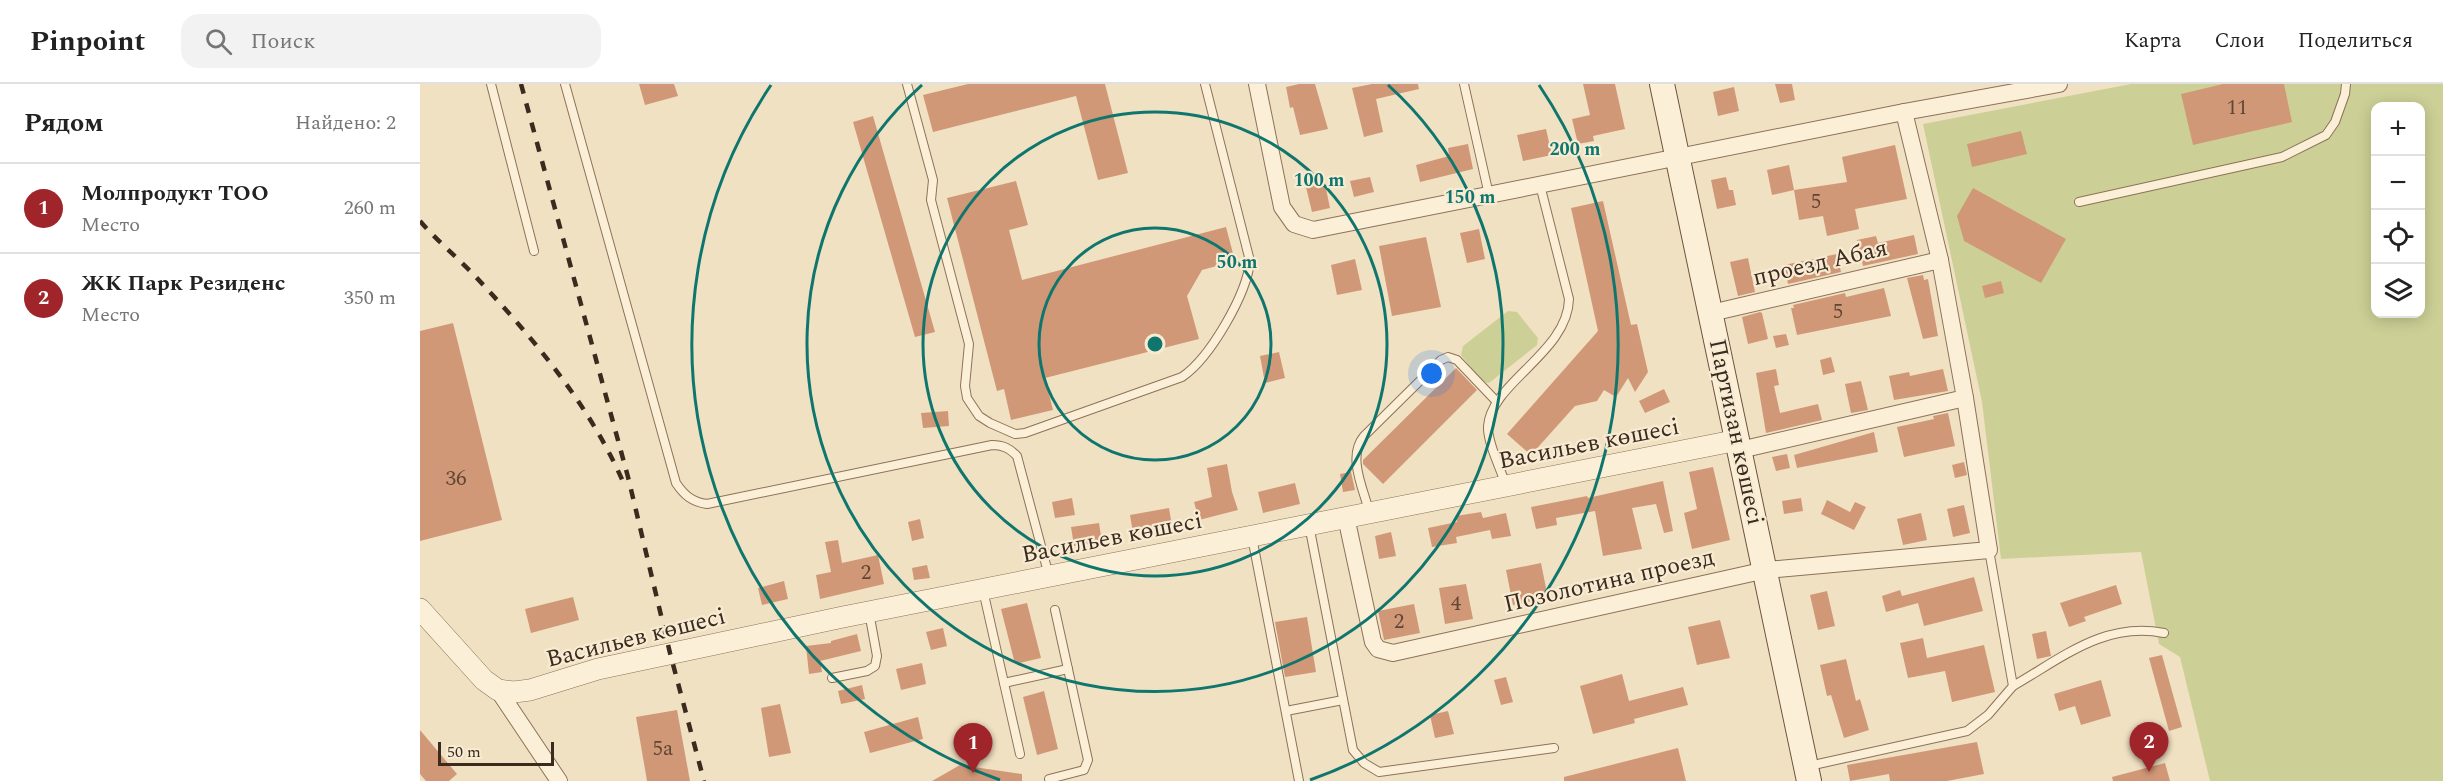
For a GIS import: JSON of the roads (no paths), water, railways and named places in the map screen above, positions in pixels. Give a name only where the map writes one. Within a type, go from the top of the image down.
[{"type":"main road","name":"Партизан көшесі","points":[[1662,84],[1808,774]]},
{"type":"street","points":[[1257,84],[1282,207],[1294,224],[1312,230],[1904,112],[2053,85]]},
{"type":"street","points":[[1904,112],[1940,260],[1989,550]]},
{"type":"street","name":"проезд Абая","points":[[1711,313],[1940,260]]},
{"type":"street","name":"Васильев көшесі","points":[[498,690],[514,692],[530,690],[597,669],[982,589],[1506,486],[1739,445],[1965,398]]},
{"type":"street","name":"Позолотина проезд","points":[[1346,517],[1370,634],[1378,649],[1385,653],[1766,570],[1989,550]]},
{"type":"street","points":[[420,609],[484,680],[498,690],[559,781]]},
{"type":"lane","points":[[491,84],[534,251]]},
{"type":"lane","points":[[565,84],[676,483],[682,492],[698,503],[707,504],[1001,445],[1010,448],[1017,456],[1049,576]]},
{"type":"lane","points":[[908,84],[933,180],[932,200],[969,344],[965,386],[967,398],[979,416],[1002,430],[1015,434],[1025,433],[1182,377],[1195,368],[1205,355],[1244,290],[1250,261],[1205,84]]},
{"type":"lane","points":[[1464,84],[1489,195]]},
{"type":"lane","points":[[2079,202],[2282,158],[2326,135],[2335,122],[2345,94],[2346,84]]},
{"type":"lane","points":[[1506,486],[1489,434],[1490,418],[1497,402],[1552,342],[1569,307],[1569,299],[1540,185]]},
{"type":"lane","points":[[1369,513],[1356,460],[1356,448],[1364,436],[1441,360],[1448,357],[1457,360],[1497,402]]},
{"type":"lane","points":[[1309,525],[1353,750],[1364,763],[1379,772],[1554,748]]},
{"type":"lane","points":[[1252,536],[1299,781]]},
{"type":"lane","points":[[1989,550],[2013,686]]},
{"type":"lane","points":[[982,589],[1020,754]]},
{"type":"lane","points":[[1049,779],[1078,772],[1087,765],[1087,754],[1055,610]]},
{"type":"lane","points":[[832,678],[867,671],[875,666],[877,656],[869,612]]},
{"type":"lane","points":[[1808,774],[1967,730],[1988,715],[2013,686],[2086,644],[2112,633],[2134,629],[2164,633]]},
{"type":"lane","points":[[1004,683],[1068,669]]},
{"type":"lane","points":[[1286,711],[1343,700]]},
{"type":"railway","points":[[521,84],[628,477],[670,653],[704,781]]},
{"type":"railway","points":[[420,221],[497,299],[539,348],[595,427],[624,484]]},
{"type":"place","name":"ЖК Парк Резиденс","points":[[2149,772]]},
{"type":"place","name":"Молпродукт ТОО","points":[[973,773]]}]
